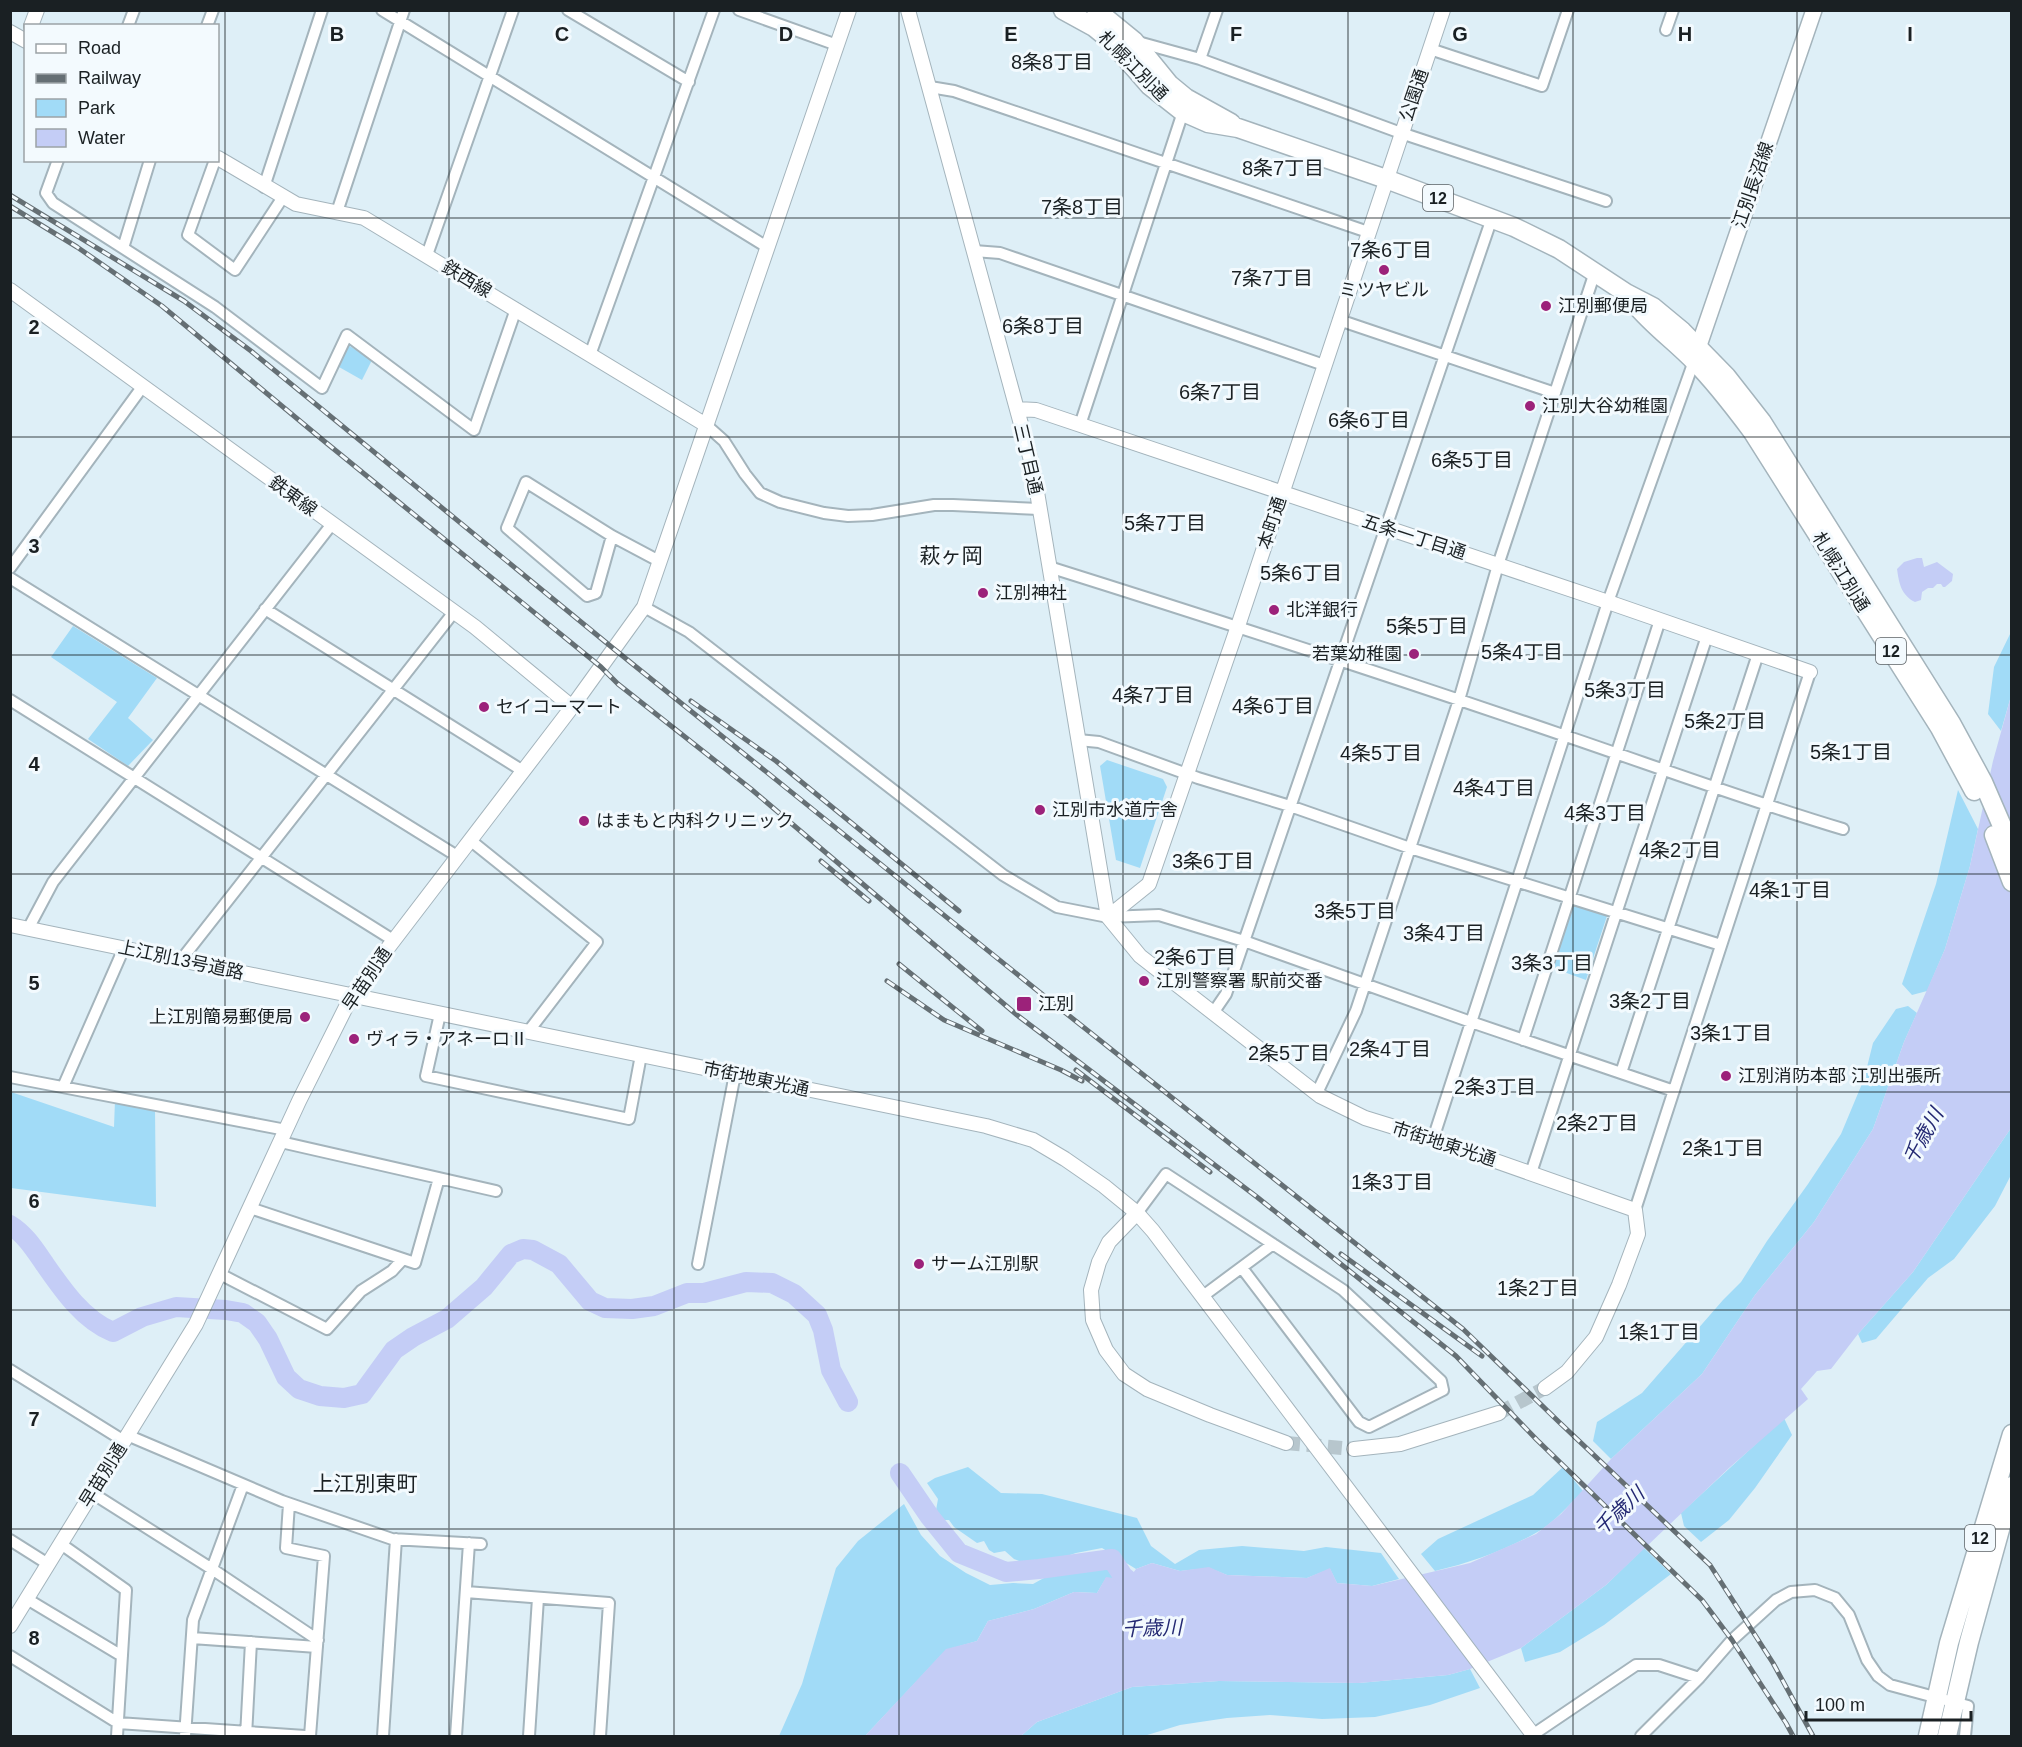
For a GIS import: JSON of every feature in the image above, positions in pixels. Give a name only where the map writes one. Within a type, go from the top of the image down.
[{"type":"highway","name":"札幌江別通","points":[[1063,10],[1094,27],[1110,40],[1150,86],[1183,112],[1208,123],[1238,128],[1386,179],[1492,218],[1538,238],[1626,293],[1653,306],[1682,331],[1696,354],[1726,376],[1940,728],[1982,808],[2012,882]]},
{"type":"highway","name":"札幌江別通","points":[[1103,13],[1134,41],[1169,84],[1186,98],[1211,110],[1238,128]]},
{"type":"highway","name":"札幌江別通","points":[[1757,427],[1956,731],[1983,782],[2012,849]]},
{"type":"highway","name":"12","points":[[1928,1737],[1949,1643],[2012,1434]]},
{"type":"highway","name":"12","points":[[1947,1737],[2012,1486]]},
{"type":"main road","name":"江別長沼線","points":[[1696,354],[1814,10]]},
{"type":"street","points":[[264,186],[322,10]]},
{"type":"street","points":[[382,10],[402,16],[490,77],[767,247]]},
{"type":"street","points":[[428,255],[513,10]]},
{"type":"street","points":[[568,10],[688,82]]},
{"type":"street","points":[[590,355],[714,10]]},
{"type":"street","points":[[739,10],[837,45]]},
{"type":"street","name":"早苗別通","points":[[10,1626],[196,1324],[283,1136],[352,996],[572,707],[644,607],[849,10]]},
{"type":"street","name":"三丁目通","points":[[908,10],[1033,468],[1108,917]]},
{"type":"street","points":[[1200,59],[1217,10]]},
{"type":"street","name":"公園通","points":[[1386,179],[1443,10]]},
{"type":"street","points":[[1430,49],[1542,86],[1568,10]]},
{"type":"street","points":[[1666,30],[1673,10]]},
{"type":"street","points":[[337,212],[402,16]]},
{"type":"street","points":[[10,32],[24,40]]},
{"type":"street","points":[[1134,41],[1200,59],[1401,133],[1606,201]]},
{"type":"street","points":[[930,87],[954,91],[1368,232]]},
{"type":"street","points":[[1080,425],[1183,112]]},
{"type":"street","name":"鉄西線","points":[[219,161],[296,204],[364,218],[706,425]]},
{"type":"street","points":[[57,162],[46,193],[53,202],[215,307],[322,388],[347,335],[474,430],[516,309]]},
{"type":"street","points":[[123,248],[149,162]]},
{"type":"street","points":[[215,162],[188,235],[235,270],[283,197]]},
{"type":"street","name":"本町通","points":[[1108,917],[1149,884],[1238,626],[1386,179]]},
{"type":"street","points":[[1213,1013],[1226,994],[1492,218]]},
{"type":"street","points":[[974,251],[1000,253],[1324,365]]},
{"type":"street","points":[[1317,1093],[1356,1011],[1365,985],[1459,700],[1498,565],[1595,272]]},
{"type":"street","name":"鉄東線","points":[[10,290],[475,627],[572,707]]},
{"type":"street","points":[[1339,320],[1555,393]]},
{"type":"street","points":[[1433,1139],[1608,602],[1696,354]]},
{"type":"street","points":[[10,568],[143,386]]},
{"type":"street","name":"五条一丁目通","points":[[1017,409],[1036,410],[1810,672]]},
{"type":"street","points":[[706,425],[724,441],[760,493],[780,502],[824,513],[848,516],[953,505],[1039,509]]},
{"type":"street","points":[[612,536],[596,593],[587,596],[507,528],[526,482],[612,536],[660,561]]},
{"type":"street","points":[[28,929],[53,882],[332,524]]},
{"type":"street","points":[[1049,567],[1238,626],[1565,735],[1766,806],[1843,829]]},
{"type":"street","points":[[10,578],[457,856]]},
{"type":"street","points":[[644,607],[689,632],[1014,883],[1056,907],[1108,917],[1159,915],[1244,941],[1471,1023],[1674,1091]]},
{"type":"street","points":[[265,609],[523,771]]},
{"type":"street","points":[[181,960],[454,612]]},
{"type":"street","points":[[1523,1040],[1660,620]]},
{"type":"street","points":[[1530,1173],[1707,636]]},
{"type":"street","points":[[1621,1073],[1758,654]]},
{"type":"street","points":[[1545,1388],[1567,1372],[1596,1337],[1638,1234],[1635,1210],[1810,672]]},
{"type":"street","points":[[10,700],[393,940]]},
{"type":"street","points":[[1078,740],[1099,742],[1187,774],[1290,806],[1410,848],[1721,945]]},
{"type":"street","points":[[470,840],[597,942],[528,1032]]},
{"type":"street","name":"市街地東光通","points":[[1108,917],[1140,956],[1317,1093],[1365,1118],[1433,1139],[1635,1210]]},
{"type":"street","name":"上江別13号道路","points":[[10,925],[352,996]]},
{"type":"street","points":[[63,1087],[123,948]]},
{"type":"street","name":"市街地東光通","points":[[352,996],[1010,1132],[1033,1140],[1065,1159],[1104,1186],[1137,1213],[1203,1296],[1533,1736]]},
{"type":"street","points":[[440,1014],[426,1076],[629,1119],[641,1055]]},
{"type":"street","points":[[698,1264],[735,1074]]},
{"type":"street","points":[[10,1077],[283,1136],[496,1191]]},
{"type":"street","points":[[1242,1268],[1359,1422],[1369,1427],[1443,1390],[1441,1381],[1343,1290],[1166,1174],[1137,1213],[1109,1242],[1099,1262],[1091,1290],[1093,1320],[1106,1350],[1124,1374],[1147,1389],[1286,1443]]},
{"type":"street","points":[[250,1208],[415,1263],[439,1178]]},
{"type":"street","points":[[1203,1296],[1272,1244]]},
{"type":"street","points":[[218,1279],[327,1329],[361,1291],[392,1271],[403,1259]]},
{"type":"street","points":[[10,1370],[126,1438],[289,1504],[396,1539],[481,1544]]},
{"type":"street","points":[[1354,1449],[1400,1444],[1499,1413]]},
{"type":"street","points":[[186,1733],[193,1620],[243,1485]]},
{"type":"street","points":[[92,1493],[212,1569],[318,1643]]},
{"type":"street","points":[[289,1504],[286,1548],[324,1556],[310,1737]]},
{"type":"street","points":[[383,1737],[396,1539]]},
{"type":"street","points":[[10,1540],[48,1564]]},
{"type":"street","points":[[456,1737],[469,1543]]},
{"type":"street","points":[[61,1544],[126,1590],[117,1737]]},
{"type":"street","points":[[1641,1737],[1699,1678],[1732,1640],[1776,1600],[1791,1592],[1815,1590],[1835,1598],[1849,1615],[1867,1660],[1878,1676],[1890,1685],[1968,1706],[1965,1737]]},
{"type":"street","points":[[465,1592],[609,1603],[600,1737]]},
{"type":"street","points":[[529,1737],[538,1598]]},
{"type":"street","points":[[27,1599],[122,1656]]},
{"type":"street","points":[[192,1638],[318,1643]]},
{"type":"street","points":[[246,1735],[251,1642]]},
{"type":"street","points":[[10,1656],[118,1723],[186,1733],[305,1737]]},
{"type":"street","points":[[1533,1736],[1636,1665],[1659,1665],[1699,1678]]},
{"type":"green space","points":[[348,345],[372,360],[362,380],[339,367]]},
{"type":"green space","points":[[73,626],[157,678],[128,718],[153,740],[128,766],[88,739],[117,702],[51,657]]},
{"type":"green space","points":[[2011,632],[2011,696],[2001,731],[1988,714],[1994,667]]},
{"type":"green space","points":[[1107,760],[1163,779],[1167,787],[1140,868],[1116,860],[1100,766]]},
{"type":"green space","points":[[1958,790],[1978,829],[1970,866],[1945,949],[1927,991],[1912,995],[1902,984],[1936,884]]},
{"type":"green space","points":[[1572,904],[1607,916],[1586,980],[1553,968]]},
{"type":"green space","points":[[1908,1006],[1917,1013],[1904,1042],[1873,1129],[1814,1222],[1755,1295],[1702,1374],[1611,1459],[1593,1441],[1597,1422],[1642,1393],[1741,1282],[1841,1134],[1864,1079],[1873,1043],[1896,1009]]},
{"type":"green space","points":[[11,1092],[114,1127],[115,1100],[155,1109],[156,1207],[11,1188]]},
{"type":"green space","points":[[2011,1128],[2011,1175],[1995,1206],[1954,1259],[1928,1278],[1876,1339],[1862,1343],[1858,1334],[1913,1272]]},
{"type":"green space","points":[[1784,1418],[1792,1435],[1755,1488],[1729,1520],[1701,1542],[1684,1526],[1681,1513]]},
{"type":"green space","points":[[968,1467],[1001,1493],[1042,1494],[1137,1518],[1151,1546],[1175,1564],[1199,1550],[1242,1546],[1304,1551],[1326,1547],[1381,1553],[1399,1579],[1372,1586],[1337,1583],[1330,1569],[1307,1578],[1227,1575],[1209,1568],[1180,1571],[1152,1563],[1136,1569],[1102,1548],[1076,1553],[1046,1563],[1029,1565],[1014,1559],[1005,1551],[994,1553],[989,1550],[984,1541],[977,1543],[954,1527],[949,1520],[940,1520],[935,1516],[938,1499],[927,1483]]},
{"type":"green space","points":[[1563,1467],[1583,1491],[1541,1530],[1498,1551],[1435,1571],[1421,1554],[1438,1539],[1533,1495]]},
{"type":"green space","points":[[904,1504],[921,1535],[940,1556],[990,1585],[1033,1584],[1051,1574],[1074,1570],[1083,1572],[1092,1567],[1111,1563],[1120,1579],[1106,1578],[1097,1593],[1074,1592],[1034,1609],[988,1621],[977,1641],[946,1650],[865,1736],[779,1736],[802,1684],[836,1568],[858,1541]]},
{"type":"green space","points":[[1644,1548],[1671,1574],[1604,1625],[1560,1652],[1525,1662],[1521,1648],[1606,1585]]},
{"type":"green space","points":[[1470,1669],[1480,1688],[1430,1705],[1375,1717],[1322,1719],[1270,1715],[1180,1725],[1144,1736],[1021,1736],[1037,1722],[1132,1687],[1219,1681],[1359,1683],[1448,1675]]},
{"type":"water","points":[[1922,558],[1924,567],[1937,562],[1953,574],[1952,581],[1945,587],[1937,584],[1933,588],[1928,588],[1922,592],[1921,600],[1915,602],[1904,592],[1897,569],[1904,562]]},
{"type":"water","name":"千歳川","points":[[2011,696],[2011,1128],[1913,1272],[1858,1334],[1831,1369],[1817,1371],[1801,1389],[1808,1399],[1729,1468],[1606,1585],[1521,1648],[1470,1669],[1448,1675],[1359,1683],[1219,1681],[1132,1687],[1037,1722],[1021,1736],[865,1736],[946,1649],[977,1641],[988,1621],[1034,1609],[1074,1592],[1097,1593],[1106,1577],[1128,1580],[1136,1569],[1152,1563],[1180,1571],[1209,1567],[1227,1575],[1307,1578],[1330,1568],[1337,1583],[1372,1586],[1470,1563],[1536,1534],[1561,1514],[1611,1459],[1702,1374],[1755,1295],[1814,1222],[1873,1129],[1904,1042],[1945,949],[1970,866],[1993,761]]},
{"type":"waterway","points":[[10,1225],[29,1242],[74,1303],[102,1327],[113,1332],[142,1317],[176,1307],[243,1313],[257,1323],[268,1339],[286,1377],[299,1389],[320,1396],[344,1398],[362,1394],[394,1350],[447,1319],[484,1287],[511,1254],[523,1249],[533,1250],[559,1264],[590,1301],[605,1308],[632,1309],[654,1306],[687,1293],[704,1293],[746,1282],[772,1283],[794,1294],[817,1315],[823,1330],[831,1370],[848,1402]]},
{"type":"waterway","points":[[900,1473],[930,1517],[959,1553],[1006,1572],[1112,1559],[1123,1576],[1147,1596]]},
{"type":"tunnel","points":[[1499,1413],[1545,1388]]},
{"type":"tunnel","points":[[1286,1443],[1354,1449]]},
{"type":"railway","points":[[10,195],[184,301],[251,351],[614,649],[1038,991],[1463,1329],[1710,1565],[1773,1663],[1813,1736]]},
{"type":"railway","points":[[10,206],[77,247],[162,306],[601,667],[618,684],[751,789],[1017,1015],[1257,1197],[1456,1356],[1537,1440],[1702,1600],[1732,1640],[1793,1736]]},
{"type":"railway","points":[[691,701],[776,761],[959,911]]},
{"type":"railway","points":[[821,861],[869,901]]},
{"type":"railway","points":[[899,964],[982,1031]]},
{"type":"railway","points":[[887,981],[944,1020],[1082,1081]]},
{"type":"railway","points":[[1076,1070],[1210,1172]]},
{"type":"railway","points":[[1341,1254],[1482,1356]]},
{"type":"place","name":"ミツヤビル","points":[[1384,270]]},
{"type":"place","name":"江別郵便局","points":[[1546,306]]},
{"type":"place","name":"江別大谷幼稚園","points":[[1530,406]]},
{"type":"place","name":"江別神社","points":[[983,593]]},
{"type":"place","name":"北洋銀行","points":[[1274,610]]},
{"type":"place","name":"若葉幼稚園","points":[[1414,654]]},
{"type":"place","name":"セイコーマート","points":[[484,707]]},
{"type":"place","name":"江別市水道庁舎","points":[[1040,810]]},
{"type":"place","name":"はまもと内科クリニック","points":[[584,821]]},
{"type":"place","name":"江別警察署 駅前交番","points":[[1144,981]]},
{"type":"place","name":"江別","points":[[1024,1004]]},
{"type":"place","name":"上江別簡易郵便局","points":[[305,1017]]},
{"type":"place","name":"ヴィラ・アネーロⅡ","points":[[354,1039]]},
{"type":"place","name":"江別消防本部 江別出張所","points":[[1726,1076]]},
{"type":"place","name":"サーム江別駅","points":[[919,1264]]},
{"type":"district","name":"8条8丁目","points":[[1052,62]]},
{"type":"district","name":"8条7丁目","points":[[1283,168]]},
{"type":"district","name":"7条8丁目","points":[[1082,207]]},
{"type":"district","name":"7条6丁目","points":[[1391,250]]},
{"type":"district","name":"7条7丁目","points":[[1272,278]]},
{"type":"district","name":"6条8丁目","points":[[1043,326]]},
{"type":"district","name":"6条7丁目","points":[[1220,392]]},
{"type":"district","name":"6条6丁目","points":[[1369,420]]},
{"type":"district","name":"6条5丁目","points":[[1472,460]]},
{"type":"district","name":"5条7丁目","points":[[1165,523]]},
{"type":"district","name":"萩ヶ岡","points":[[951,555]]},
{"type":"district","name":"5条6丁目","points":[[1301,573]]},
{"type":"district","name":"5条5丁目","points":[[1427,626]]},
{"type":"district","name":"5条4丁目","points":[[1522,652]]},
{"type":"district","name":"5条3丁目","points":[[1625,690]]},
{"type":"district","name":"4条7丁目","points":[[1153,695]]},
{"type":"district","name":"4条6丁目","points":[[1273,706]]},
{"type":"district","name":"5条2丁目","points":[[1725,721]]},
{"type":"district","name":"5条1丁目","points":[[1851,752]]},
{"type":"district","name":"4条5丁目","points":[[1381,753]]},
{"type":"district","name":"4条4丁目","points":[[1494,788]]},
{"type":"district","name":"4条3丁目","points":[[1605,813]]},
{"type":"district","name":"4条2丁目","points":[[1680,850]]},
{"type":"district","name":"3条6丁目","points":[[1213,861]]},
{"type":"district","name":"4条1丁目","points":[[1790,890]]},
{"type":"district","name":"3条5丁目","points":[[1355,911]]},
{"type":"district","name":"3条4丁目","points":[[1444,933]]},
{"type":"district","name":"2条6丁目","points":[[1195,957]]},
{"type":"district","name":"3条3丁目","points":[[1552,963]]},
{"type":"district","name":"3条2丁目","points":[[1650,1001]]},
{"type":"district","name":"3条1丁目","points":[[1731,1033]]},
{"type":"district","name":"2条4丁目","points":[[1390,1049]]},
{"type":"district","name":"2条5丁目","points":[[1289,1053]]},
{"type":"district","name":"2条3丁目","points":[[1495,1087]]},
{"type":"district","name":"2条2丁目","points":[[1597,1123]]},
{"type":"district","name":"2条1丁目","points":[[1723,1148]]},
{"type":"district","name":"1条3丁目","points":[[1392,1182]]},
{"type":"district","name":"1条2丁目","points":[[1538,1288]]},
{"type":"district","name":"1条1丁目","points":[[1659,1332]]},
{"type":"district","name":"上江別東町","points":[[365,1483]]}]
